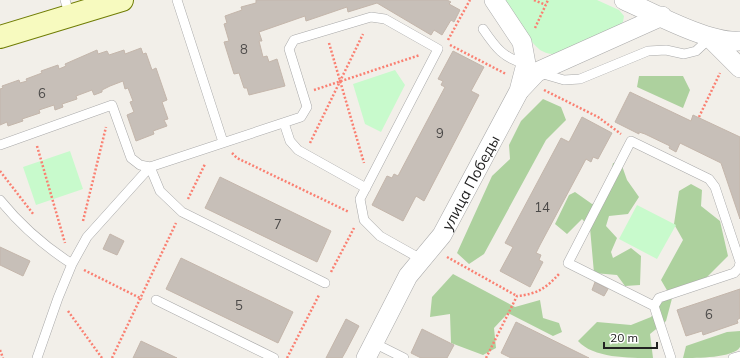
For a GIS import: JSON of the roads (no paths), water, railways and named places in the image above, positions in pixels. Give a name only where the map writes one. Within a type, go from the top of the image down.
[{"type":"street","points":[[0,37],[68,8],[122,0]]},
{"type":"street","points":[[494,0],[522,42],[535,75],[662,16]]},
{"type":"street","points":[[625,0],[634,6],[637,15],[635,24],[629,31]]},
{"type":"street","points":[[625,0],[710,38],[731,42],[740,41]]},
{"type":"street","points":[[710,38],[740,68]]},
{"type":"street","name":"улица Победы","points":[[370,350],[408,276],[442,235],[514,84],[535,75]]},
{"type":"lane","points":[[178,0],[223,142]]},
{"type":"lane","points":[[37,358],[58,298],[72,264],[87,237],[150,167],[301,117],[307,107],[289,49],[294,40],[371,17],[385,19],[438,49],[360,199],[364,220],[380,236],[421,259]]},
{"type":"lane","points":[[483,29],[497,50],[512,61],[535,75],[564,80],[580,79],[648,51],[666,50],[684,54],[696,50],[710,38]]},
{"type":"lane","points":[[0,145],[112,105],[131,158],[140,165],[150,167]]},
{"type":"lane","points":[[284,122],[290,141],[298,150],[368,184]]},
{"type":"lane","points":[[654,306],[659,298],[734,273],[739,268],[740,262],[715,187],[709,179],[631,141],[568,263],[654,306],[671,358]]},
{"type":"lane","points":[[150,167],[160,191],[182,212],[325,283]]},
{"type":"lane","points":[[0,200],[16,221],[45,246],[72,264]]},
{"type":"lane","points":[[156,300],[274,358]]},
{"type":"lane","points":[[370,350],[404,358]]},
{"type":"lane","points":[[733,358],[740,356]]}]
